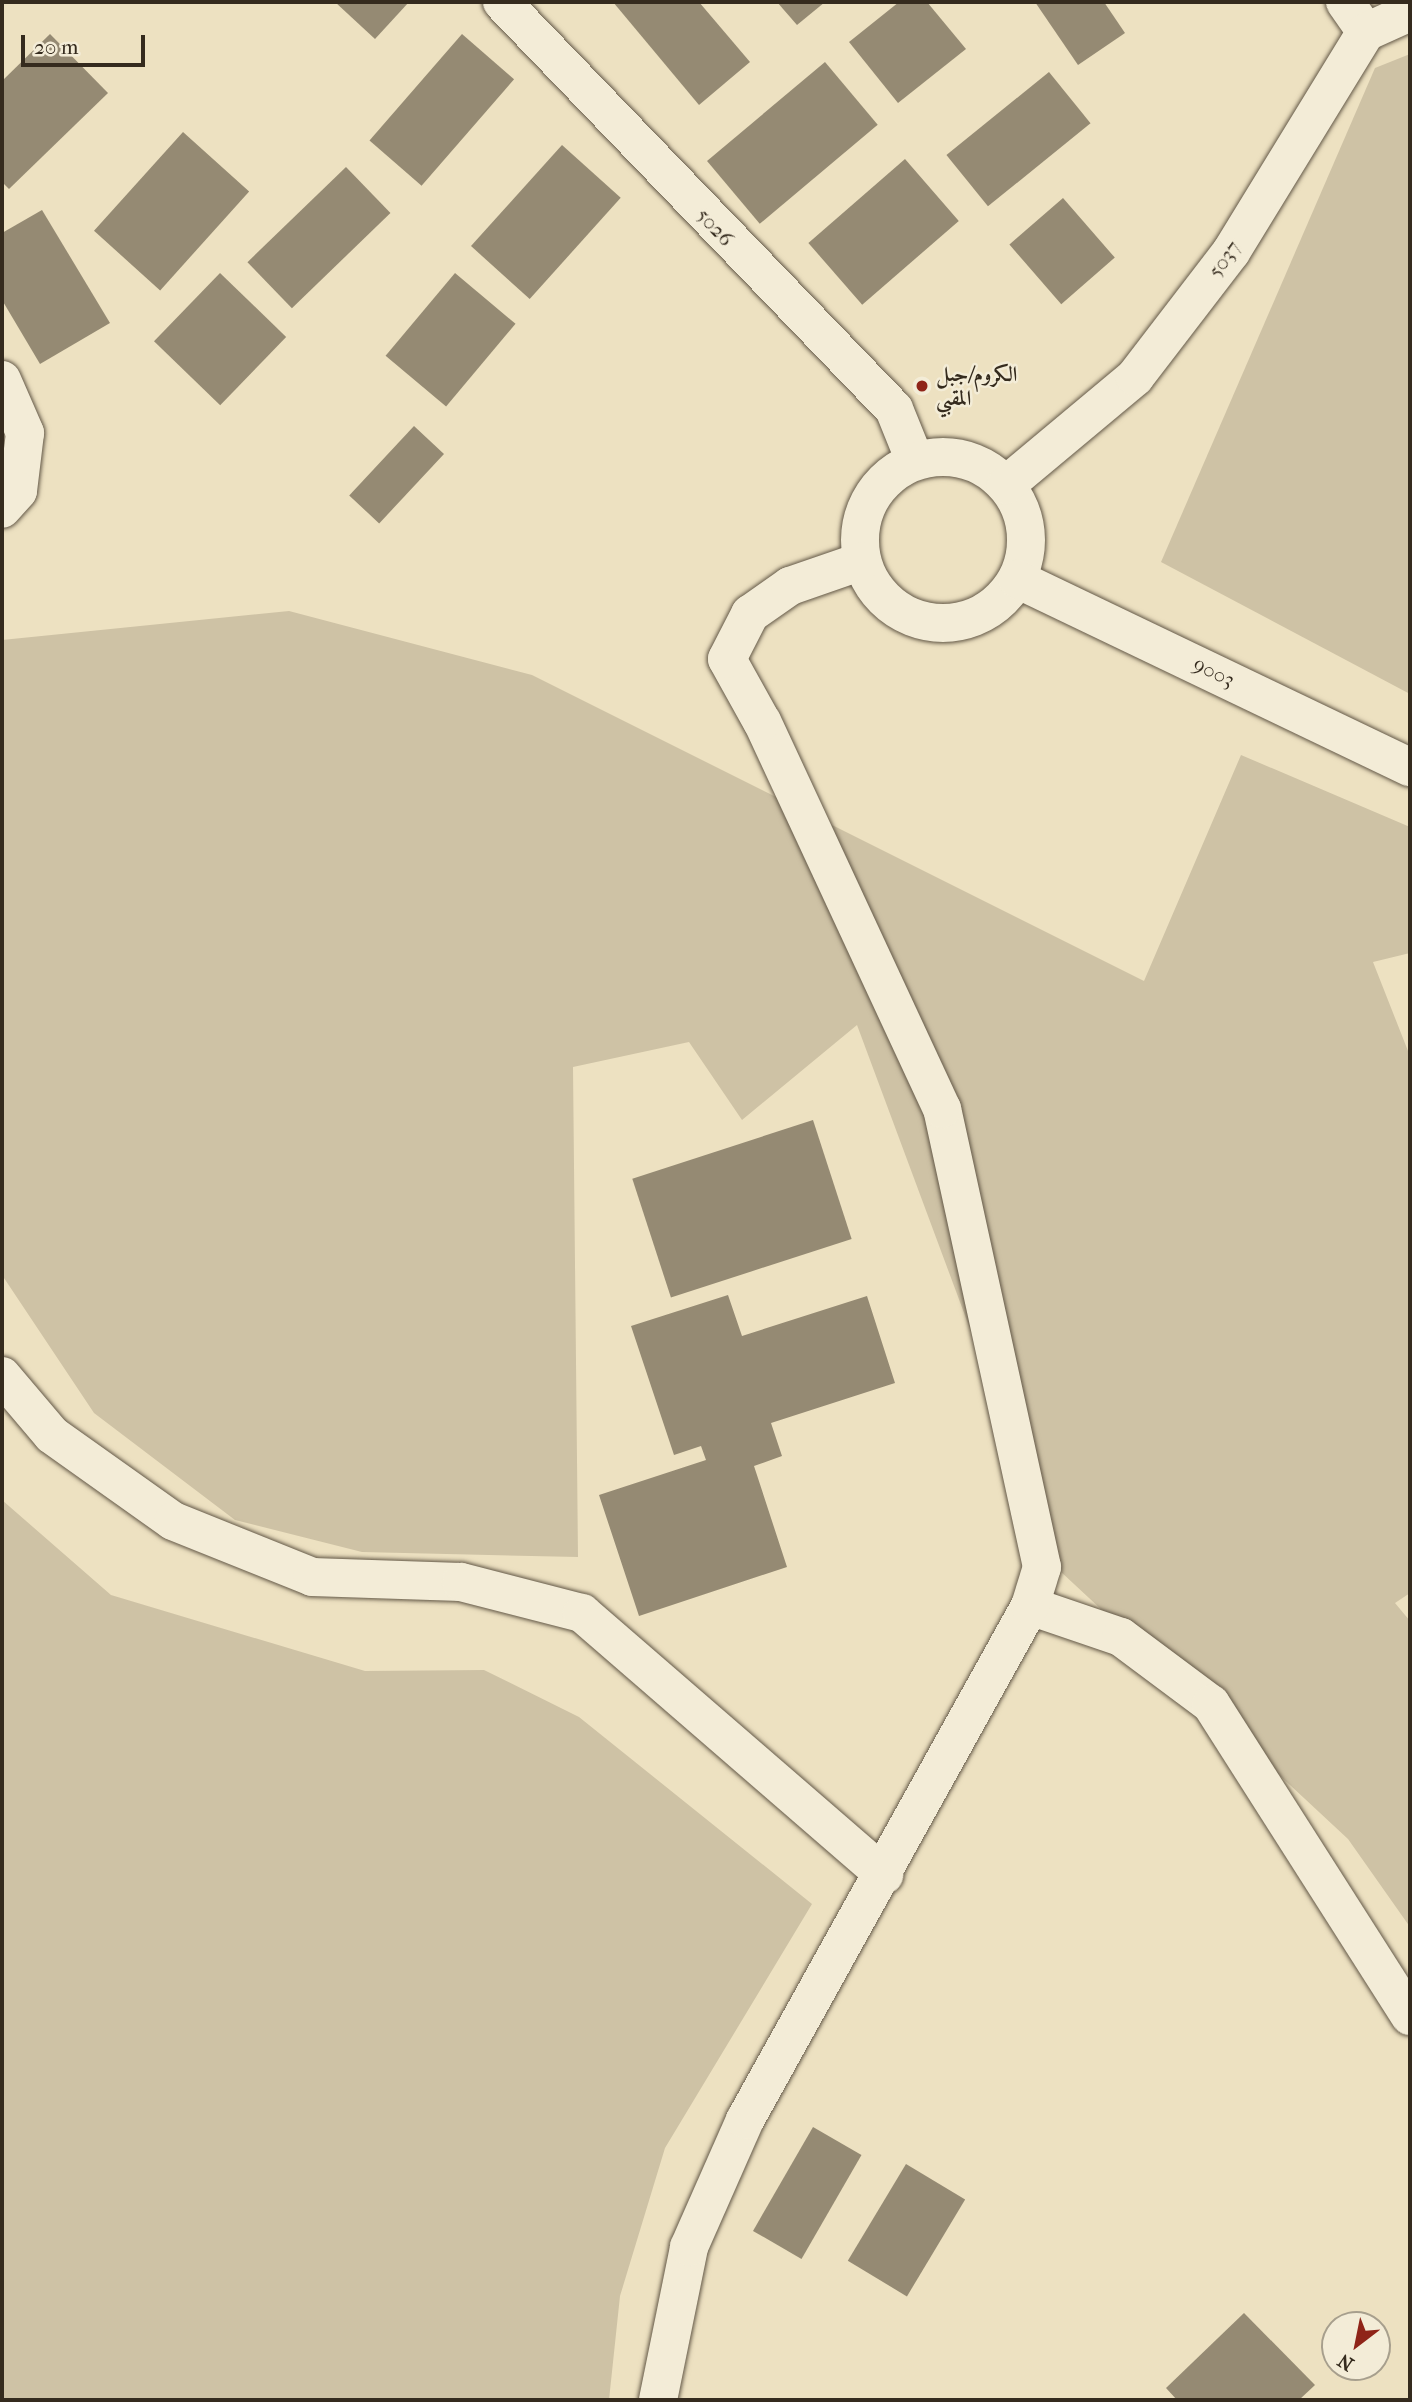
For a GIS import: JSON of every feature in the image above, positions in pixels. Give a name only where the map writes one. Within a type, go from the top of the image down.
[{"type":"street","name":"5026","points":[[502,2],[894,409],[915,461]]},
{"type":"street","points":[[1345,2],[1366,32],[1410,12]]},
{"type":"street","name":"5037","points":[[1006,485],[1135,377],[1231,252],[1366,32]]},
{"type":"street","points":[[2,380],[25,433],[18,491],[2,509]]},
{"type":"street","points":[[940,456],[964,459],[987,469],[1006,485],[1020,506],[1026,530],[1025,555],[1017,579],[1003,599],[983,613],[958,622],[934,623],[909,617],[888,603],[872,584],[862,561],[859,536],[864,512],[876,490],[893,472],[915,461],[940,456]]},
{"type":"street","points":[[658,2400],[689,2247],[746,2120],[884,1875],[1030,1606],[1042,1567],[942,1109],[762,722],[727,659],[750,614],[790,586],[862,561]]},
{"type":"street","name":"9003","points":[[1017,579],[1410,767]]},
{"type":"street","points":[[2,1376],[52,1435],[173,1521],[312,1577],[461,1582],[582,1613],[884,1875]]},
{"type":"street","points":[[1030,1606],[1121,1637],[1211,1704],[1410,2016]]},
{"type":"shaded area","points":[[1410,54],[1410,694],[1161,562],[1375,68]]},
{"type":"shaded area","points":[[289,611],[532,675],[1144,981],[1241,755],[1410,827],[1410,953],[1373,962],[1410,1056],[1410,1593],[1395,1603],[1410,1621],[1410,1927],[1348,1839],[1060,1571],[857,1025],[742,1120],[689,1042],[573,1067],[578,1557],[362,1552],[235,1520],[94,1413],[2,1275],[2,640]]},
{"type":"shaded area","points":[[2,1500],[111,1595],[365,1671],[484,1670],[579,1717],[812,1904],[665,2148],[620,2296],[609,2400],[2,2400]]},
{"type":"building","points":[[335,2],[409,2],[375,39]]},
{"type":"building","points":[[613,2],[699,2],[750,62],[699,105]]},
{"type":"building","points":[[777,2],[825,2],[797,25]]},
{"type":"building","points":[[899,2],[927,2],[966,49],[898,103],[849,42]]},
{"type":"building","points":[[1035,2],[1104,2],[1125,33],[1078,65]]},
{"type":"building","points":[[50,34],[108,93],[9,189],[2,182],[2,81]]},
{"type":"building","points":[[462,34],[514,79],[422,186],[369,140]]},
{"type":"building","points":[[825,62],[878,125],[760,224],[707,161]]},
{"type":"building","points":[[1049,72],[1091,123],[988,206],[946,155]]},
{"type":"building","points":[[183,132],[249,192],[160,290],[94,231]]},
{"type":"building","points":[[562,145],[621,198],[530,299],[471,246]]},
{"type":"building","points":[[905,159],[959,221],[862,305],[808,243]]},
{"type":"building","points":[[346,167],[390,213],[292,308],[247,262]]},
{"type":"building","points":[[1063,198],[1115,258],[1061,304],[1009,245]]},
{"type":"building","points":[[42,210],[110,323],[40,364],[2,300],[2,233]]},
{"type":"building","points":[[220,273],[286,337],[220,405],[154,341]]},
{"type":"building","points":[[455,273],[516,324],[446,407],[386,356]]},
{"type":"building","points":[[414,426],[444,454],[379,523],[349,495]]},
{"type":"building","points":[[813,1120],[852,1239],[671,1298],[632,1179]]},
{"type":"building","points":[[728,1295],[742,1336],[867,1296],[895,1383],[771,1423],[782,1456],[754,1466],[787,1567],[639,1616],[599,1495],[706,1460],[701,1446],[674,1455],[631,1326]]},
{"type":"building","points":[[813,2127],[861,2155],[801,2259],[753,2231]]},
{"type":"building","points":[[906,2164],[965,2200],[907,2296],[848,2261]]},
{"type":"building","points":[[1244,2313],[1315,2385],[1299,2400],[1177,2400],[1166,2388]]},
{"type":"place","name":"الكروم/جبل المقبي","points":[[922,386]]}]
